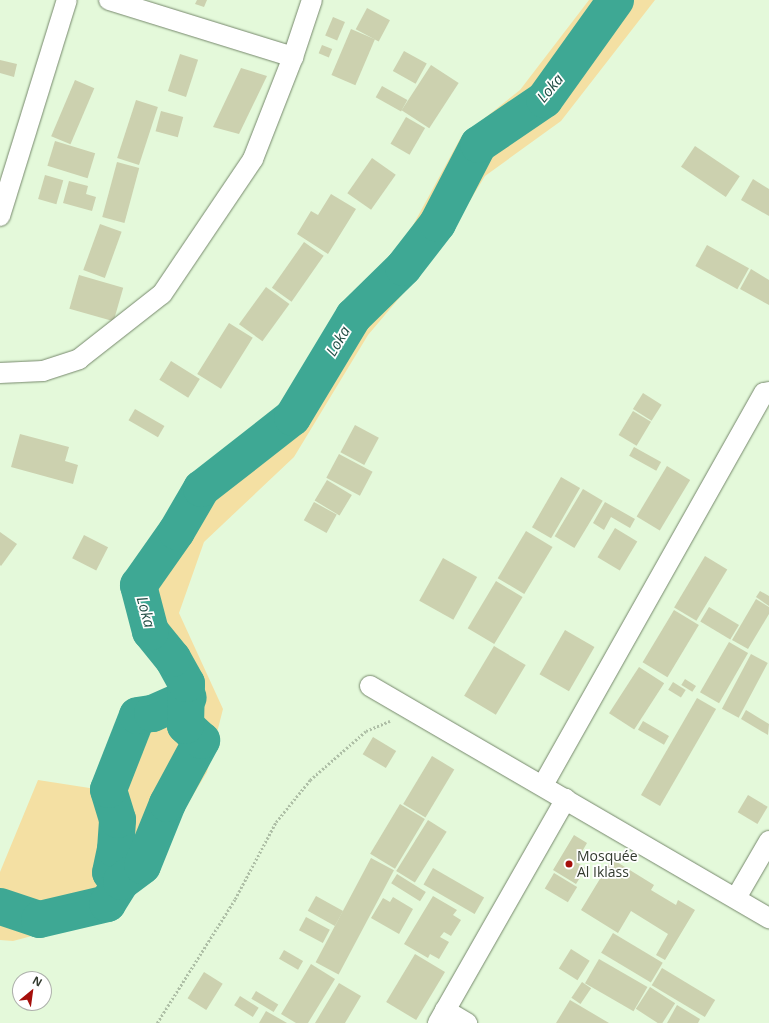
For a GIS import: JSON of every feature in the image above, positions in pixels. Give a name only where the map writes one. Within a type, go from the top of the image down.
[{"type":"street","points":[[0,216],[67,0]]},
{"type":"street","points":[[109,0],[293,57]]},
{"type":"street","points":[[0,373],[43,371],[79,359],[162,294],[253,159],[293,57],[312,0]]},
{"type":"street","points":[[543,785],[764,394],[769,392]]},
{"type":"street","points":[[370,686],[543,785],[769,918]]},
{"type":"street","points":[[467,1023],[441,1016],[566,799]]},
{"type":"street","points":[[736,898],[769,841]]},
{"type":"path","points":[[158,1023],[235,899],[276,822],[310,780],[366,731],[414,712]]},
{"type":"shaded area","points":[[589,0],[655,0],[561,121],[485,176],[439,251],[368,335],[294,457],[204,542],[179,613],[223,709],[207,772],[144,876],[100,918],[13,941],[0,940],[0,872],[38,780],[96,789],[124,707],[174,689],[141,642],[133,583],[195,484],[277,408],[338,310],[399,251],[461,137],[520,90]]},
{"type":"building","points":[[197,0],[207,0],[204,7],[195,4]]},
{"type":"building","points":[[367,8],[390,20],[379,41],[356,29]]},
{"type":"building","points":[[333,17],[345,22],[337,40],[325,35]]},
{"type":"building","points":[[351,29],[375,39],[355,85],[331,75]]},
{"type":"building","points":[[322,45],[332,49],[329,57],[319,53]]},
{"type":"building","points":[[404,51],[427,64],[416,84],[393,71]]},
{"type":"building","points":[[180,54],[198,60],[186,97],[168,91]]},
{"type":"building","points":[[0,60],[17,64],[14,77],[0,73]]},
{"type":"building","points":[[431,65],[459,83],[429,128],[402,110]]},
{"type":"building","points":[[241,68],[267,76],[239,134],[213,127]]},
{"type":"building","points":[[75,80],[94,88],[70,144],[51,136]]},
{"type":"building","points":[[382,86],[407,100],[401,111],[376,97]]},
{"type":"building","points":[[136,100],[158,107],[139,165],[117,158]]},
{"type":"building","points":[[161,111],[183,117],[178,137],[156,131]]},
{"type":"building","points":[[406,117],[425,128],[410,155],[390,144]]},
{"type":"building","points":[[55,141],[95,153],[88,178],[47,166]]},
{"type":"building","points":[[695,146],[740,176],[726,197],[681,167]]},
{"type":"building","points":[[372,158],[396,175],[371,210],[347,193]]},
{"type":"building","points":[[117,162],[139,168],[124,223],[102,217]]},
{"type":"building","points":[[45,175],[63,180],[56,204],[38,199]]},
{"type":"building","points":[[753,179],[769,189],[769,216],[741,200]]},
{"type":"building","points":[[69,181],[88,186],[86,194],[96,197],[92,211],[63,203]]},
{"type":"building","points":[[331,194],[356,209],[328,254],[297,234],[311,211],[318,215]]},
{"type":"building","points":[[100,224],[122,232],[105,278],[83,270]]},
{"type":"building","points":[[304,242],[324,256],[292,302],[272,288]]},
{"type":"building","points":[[707,245],[749,268],[737,289],[695,266]]},
{"type":"building","points":[[751,269],[769,280],[769,305],[740,289]]},
{"type":"building","points":[[79,275],[123,288],[114,321],[69,309]]},
{"type":"building","points":[[266,287],[289,304],[262,341],[239,324]]},
{"type":"building","points":[[229,323],[253,338],[221,389],[197,374]]},
{"type":"building","points":[[171,361],[200,379],[188,398],[159,380]]},
{"type":"building","points":[[643,393],[662,405],[652,421],[633,409]]},
{"type":"building","points":[[135,409],[164,426],[158,437],[128,420]]},
{"type":"building","points":[[633,411],[651,422],[637,446],[619,435]]},
{"type":"building","points":[[355,425],[379,438],[364,465],[340,452]]},
{"type":"building","points":[[20,434],[69,447],[65,461],[78,465],[73,484],[11,467]]},
{"type":"building","points":[[634,447],[661,462],[656,471],[629,456]]},
{"type":"building","points":[[339,454],[373,472],[360,496],[326,478]]},
{"type":"building","points":[[667,466],[690,480],[660,530],[637,517]]},
{"type":"building","points":[[561,477],[580,488],[551,538],[532,527]]},
{"type":"building","points":[[327,480],[352,495],[339,516],[315,501]]},
{"type":"building","points":[[583,489],[603,501],[574,548],[555,536]]},
{"type":"building","points":[[314,502],[337,515],[327,533],[304,520]]},
{"type":"building","points":[[605,502],[635,519],[630,528],[611,517],[604,530],[593,523]]},
{"type":"building","points":[[615,528],[637,541],[620,571],[597,557]]},
{"type":"building","points":[[526,531],[553,547],[524,594],[498,578]]},
{"type":"building","points":[[0,532],[17,544],[1,566],[0,565]]},
{"type":"building","points":[[84,535],[108,547],[96,570],[72,558]]},
{"type":"building","points":[[705,556],[727,569],[696,621],[674,607]]},
{"type":"building","points":[[443,558],[477,577],[453,620],[419,601]]},
{"type":"building","points":[[496,581],[523,597],[494,644],[468,628]]},
{"type":"building","points":[[760,591],[769,596],[769,606],[756,597]]},
{"type":"building","points":[[756,599],[769,607],[769,614],[748,649],[732,640]]},
{"type":"building","points":[[709,607],[739,625],[730,640],[700,622]]},
{"type":"building","points":[[674,610],[699,625],[667,677],[643,662]]},
{"type":"building","points":[[565,630],[594,647],[569,691],[540,674]]},
{"type":"building","points":[[729,642],[748,653],[719,703],[700,692]]},
{"type":"building","points":[[494,646],[526,665],[496,715],[464,696]]},
{"type":"building","points":[[751,654],[768,663],[739,718],[722,709]]},
{"type":"building","points":[[639,667],[664,683],[634,729],[609,713]]},
{"type":"building","points":[[685,679],[696,686],[692,692],[681,685]]},
{"type":"building","points":[[673,682],[686,690],[681,698],[668,690]]},
{"type":"building","points":[[697,698],[716,709],[660,806],[641,795]]},
{"type":"building","points":[[746,710],[769,724],[768,735],[741,719]]},
{"type":"building","points":[[643,721],[669,736],[664,745],[638,730]]},
{"type":"building","points":[[373,737],[396,751],[386,768],[363,754]]},
{"type":"building","points":[[432,756],[454,769],[425,817],[403,804]]},
{"type":"building","points":[[748,795],[768,807],[757,824],[738,812]]},
{"type":"building","points":[[400,804],[425,819],[395,869],[370,854]]},
{"type":"building","points":[[428,820],[447,832],[415,883],[396,871]]},
{"type":"building","points":[[574,835],[587,843],[576,862],[586,868],[576,884],[553,870]]},
{"type":"building","points":[[371,858],[394,870],[339,974],[316,962]]},
{"type":"building","points":[[612,859],[654,885],[651,890],[676,905],[678,900],[695,910],[665,960],[656,955],[668,934],[631,911],[618,933],[581,910]]},
{"type":"building","points":[[433,868],[484,898],[475,914],[424,884]]},
{"type":"building","points":[[554,873],[577,887],[568,902],[545,888]]},
{"type":"building","points":[[397,874],[426,892],[420,901],[391,883]]},
{"type":"building","points":[[316,896],[343,911],[335,926],[308,911]]},
{"type":"building","points":[[433,896],[457,910],[453,915],[461,920],[451,936],[444,932],[440,937],[449,942],[439,959],[430,954],[428,958],[404,944]]},
{"type":"building","points":[[393,897],[413,909],[399,934],[371,918],[383,898],[390,902]]},
{"type":"building","points":[[306,917],[330,930],[323,943],[299,930]]},
{"type":"building","points":[[613,933],[663,963],[651,983],[601,953]]},
{"type":"building","points":[[571,949],[590,961],[577,980],[559,969]]},
{"type":"building","points":[[284,950],[303,961],[298,970],[279,959]]},
{"type":"building","points":[[415,954],[445,972],[416,1020],[386,1002]]},
{"type":"building","points":[[599,959],[647,987],[633,1011],[585,983]]},
{"type":"building","points":[[311,964],[335,979],[308,1023],[296,1023],[281,1014]]},
{"type":"building","points":[[662,968],[715,1000],[705,1017],[652,985]]},
{"type":"building","points":[[204,972],[223,984],[206,1010],[188,998]]},
{"type":"building","points":[[582,982],[591,988],[580,1004],[571,998]]},
{"type":"building","points":[[339,983],[361,996],[345,1023],[315,1023]]},
{"type":"building","points":[[650,987],[675,1003],[662,1023],[658,1023],[636,1009]]},
{"type":"building","points":[[256,991],[278,1004],[274,1012],[251,999]]},
{"type":"building","points":[[240,996],[259,1008],[253,1017],[234,1005]]},
{"type":"building","points":[[570,1000],[609,1023],[556,1023]]},
{"type":"building","points":[[677,1005],[700,1019],[698,1023],[667,1023]]},
{"type":"building","points":[[266,1011],[287,1023],[259,1023]]},
{"type":"waterway","name":"Loka","points":[[0,906],[39,919],[107,903],[121,881],[142,865],[167,803],[201,740],[185,725],[186,683],[172,658],[150,631],[138,585],[176,531],[201,488],[292,417],[353,316],[403,267],[437,223],[478,144],[544,99],[615,0]]},
{"type":"waterway","name":"Loka","points":[[121,881],[110,872],[115,849],[117,819],[108,789],[137,715],[152,713],[188,697]]},
{"type":"place","name":"Mosquée Al Iklass","points":[[569,864]]}]
